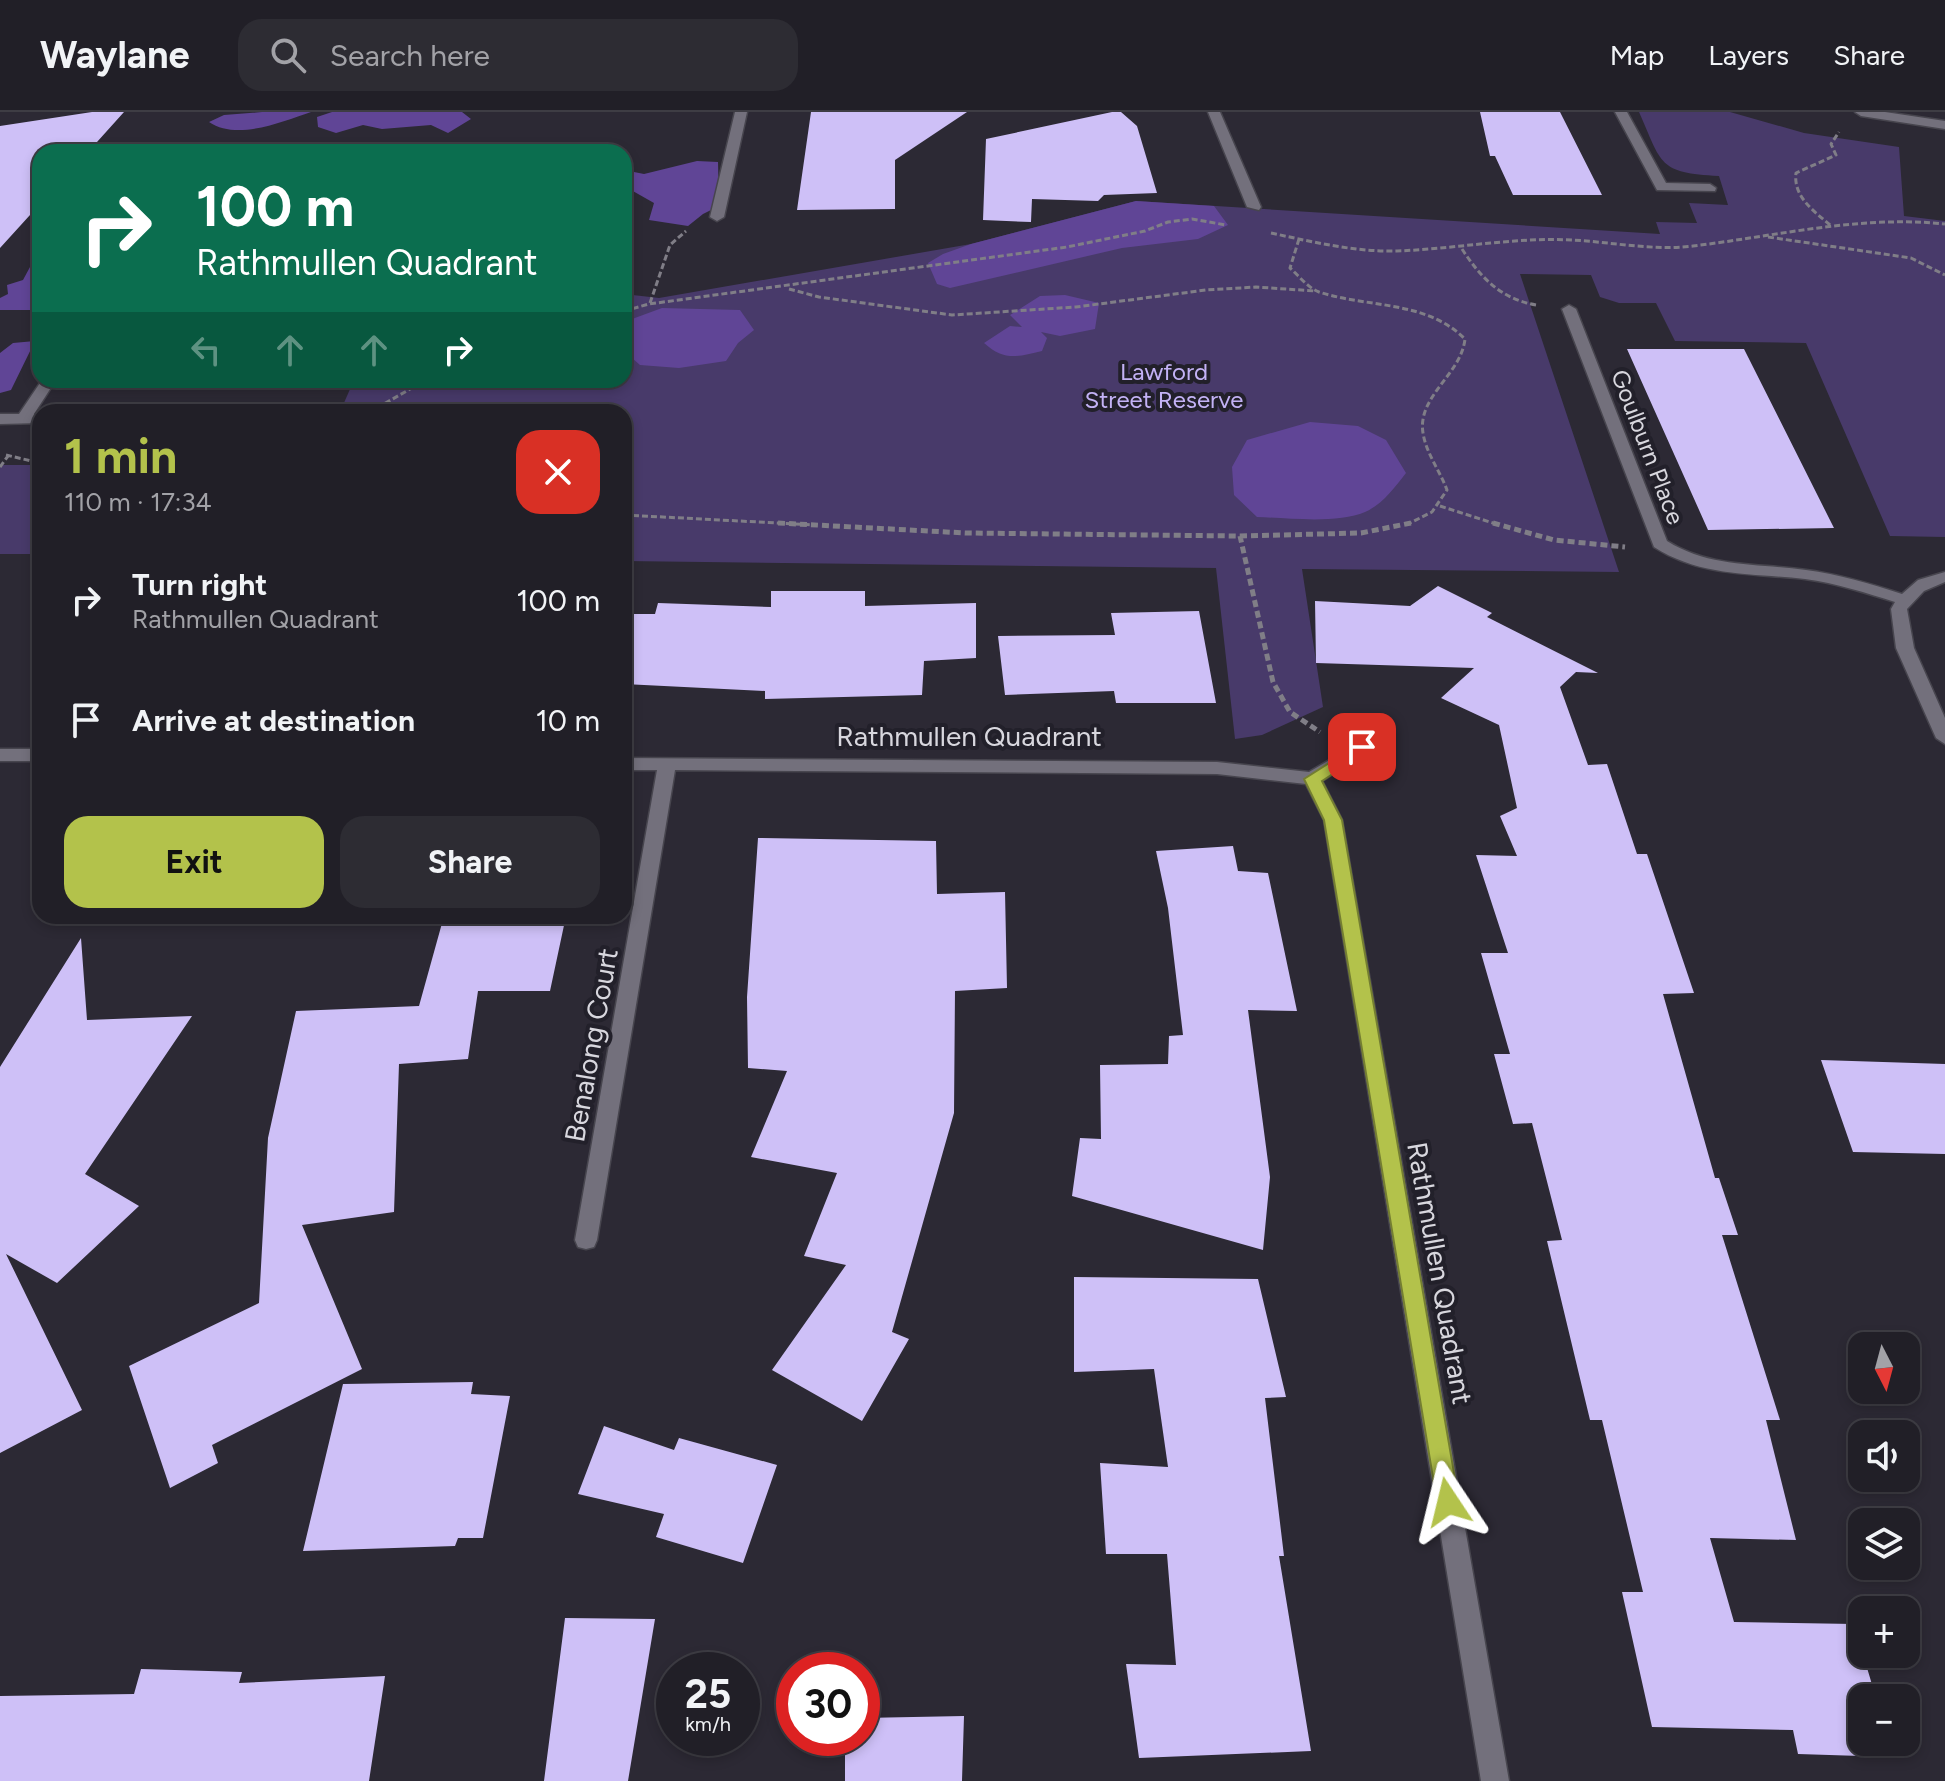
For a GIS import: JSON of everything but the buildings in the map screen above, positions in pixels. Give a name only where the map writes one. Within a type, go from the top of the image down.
[{"type":"street","points":[[717,217],[741,112]]},
{"type":"street","points":[[1214,112],[1254,207]]},
{"type":"street","points":[[1621,112],[1665,192],[1710,188]]},
{"type":"street","points":[[1861,112],[1945,125]]},
{"type":"street","name":"Goulburn Place","points":[[1569,309],[1660,544],[1676,557],[1697,564],[1809,575],[1905,600]]},
{"type":"street","points":[[0,419],[32,419]]},
{"type":"street","points":[[1945,577],[1932,578],[1914,589],[1899,609],[1905,648],[1945,738]]},
{"type":"street","points":[[1312,779],[1362,747]]},
{"type":"street","points":[[0,755],[32,755]]},
{"type":"street","name":"Rathmullen Quadrant","points":[[632,764],[1217,768],[1312,779],[1333,820],[1495,1781]]},
{"type":"street","name":"Benalong Court","points":[[586,1240],[667,764]]},
{"type":"path","points":[[1831,225],[1798,192],[1794,179],[1796,173],[1836,155],[1831,144],[1843,127],[1882,134],[1886,117]]},
{"type":"path","points":[[649,304],[660,291],[662,265],[677,235],[717,217]]},
{"type":"path","points":[[632,309],[1067,247],[1145,231],[1168,222],[1192,219],[1228,225]]},
{"type":"path","points":[[1269,233],[1348,249],[1461,249],[1570,240],[1634,247],[1689,247],[1726,244],[1759,235],[1831,225],[1909,220],[1945,224]]},
{"type":"path","points":[[1759,235],[1911,258],[1945,275]]},
{"type":"path","points":[[1299,239],[1290,268],[1316,291]]},
{"type":"path","points":[[1461,249],[1474,271],[1511,301],[1569,309]]},
{"type":"path","points":[[632,515],[966,533],[1240,536],[1374,530],[1422,519],[1440,506],[1447,490],[1423,432],[1423,419],[1426,406],[1466,354],[1465,339],[1452,326],[1406,308],[1316,291],[1256,287],[1063,308],[952,315],[862,303],[784,288]]},
{"type":"path","points":[[384,404],[412,388]]},
{"type":"path","points":[[0,453],[32,461]]},
{"type":"path","points":[[0,467],[8,456]]},
{"type":"path","points":[[1440,506],[1534,537],[1602,548]]},
{"type":"path","points":[[1240,536],[1273,682],[1282,704],[1308,728],[1362,747]]},
{"type":"green space","name":"Lawford Street Reserve","points":[[1639,112],[1730,112],[1804,133],[1899,147],[1904,216],[1945,221],[1945,537],[1890,536],[1806,343],[1675,341],[1656,303],[1619,303],[1600,297],[1591,275],[1520,274],[1619,572],[1302,569],[1323,707],[1262,735],[1235,739],[1216,568],[632,561],[632,404],[344,404],[350,388],[632,388],[632,295],[659,298],[971,244],[1136,201],[1660,234],[1656,222],[1697,223],[1689,203],[1728,205],[1719,176],[1699,175],[1673,168],[1658,154]]},
{"type":"green space","points":[[0,465],[32,465],[32,554],[0,554]]},
{"type":"shaded area","points":[[311,112],[246,130],[233,130],[209,122],[224,115]]},
{"type":"shaded area","points":[[332,112],[462,112],[471,119],[448,133],[431,125],[382,129],[363,125],[336,133],[318,127],[317,117]]},
{"type":"shaded area","points":[[697,161],[718,162],[719,206],[688,226],[649,220],[654,203],[632,191],[632,172],[644,174]]},
{"type":"shaded area","points":[[1136,201],[1214,206],[1228,225],[1198,239],[1122,248],[950,288],[937,284],[928,263],[971,244]]},
{"type":"shaded area","points":[[32,265],[32,310],[0,310],[0,298],[8,294],[7,285],[23,280]]},
{"type":"shaded area","points":[[1065,295],[1099,303],[1095,329],[1060,336],[1041,332],[1047,338],[1042,351],[1018,356],[998,353],[984,343],[1010,326],[1022,327],[1010,315],[1040,296]]},
{"type":"shaded area","points":[[662,308],[740,310],[754,330],[738,343],[726,361],[679,368],[640,365],[632,358],[632,319]]},
{"type":"shaded area","points":[[32,341],[32,347],[11,390],[0,393],[0,353],[13,343]]},
{"type":"shaded area","points":[[1310,422],[1358,426],[1386,440],[1406,473],[1388,495],[1354,516],[1312,519],[1257,517],[1234,495],[1232,467],[1247,440]]},
{"type":"route","points":[[1362,747],[1312,779],[1333,820],[1448,1502]]}]
